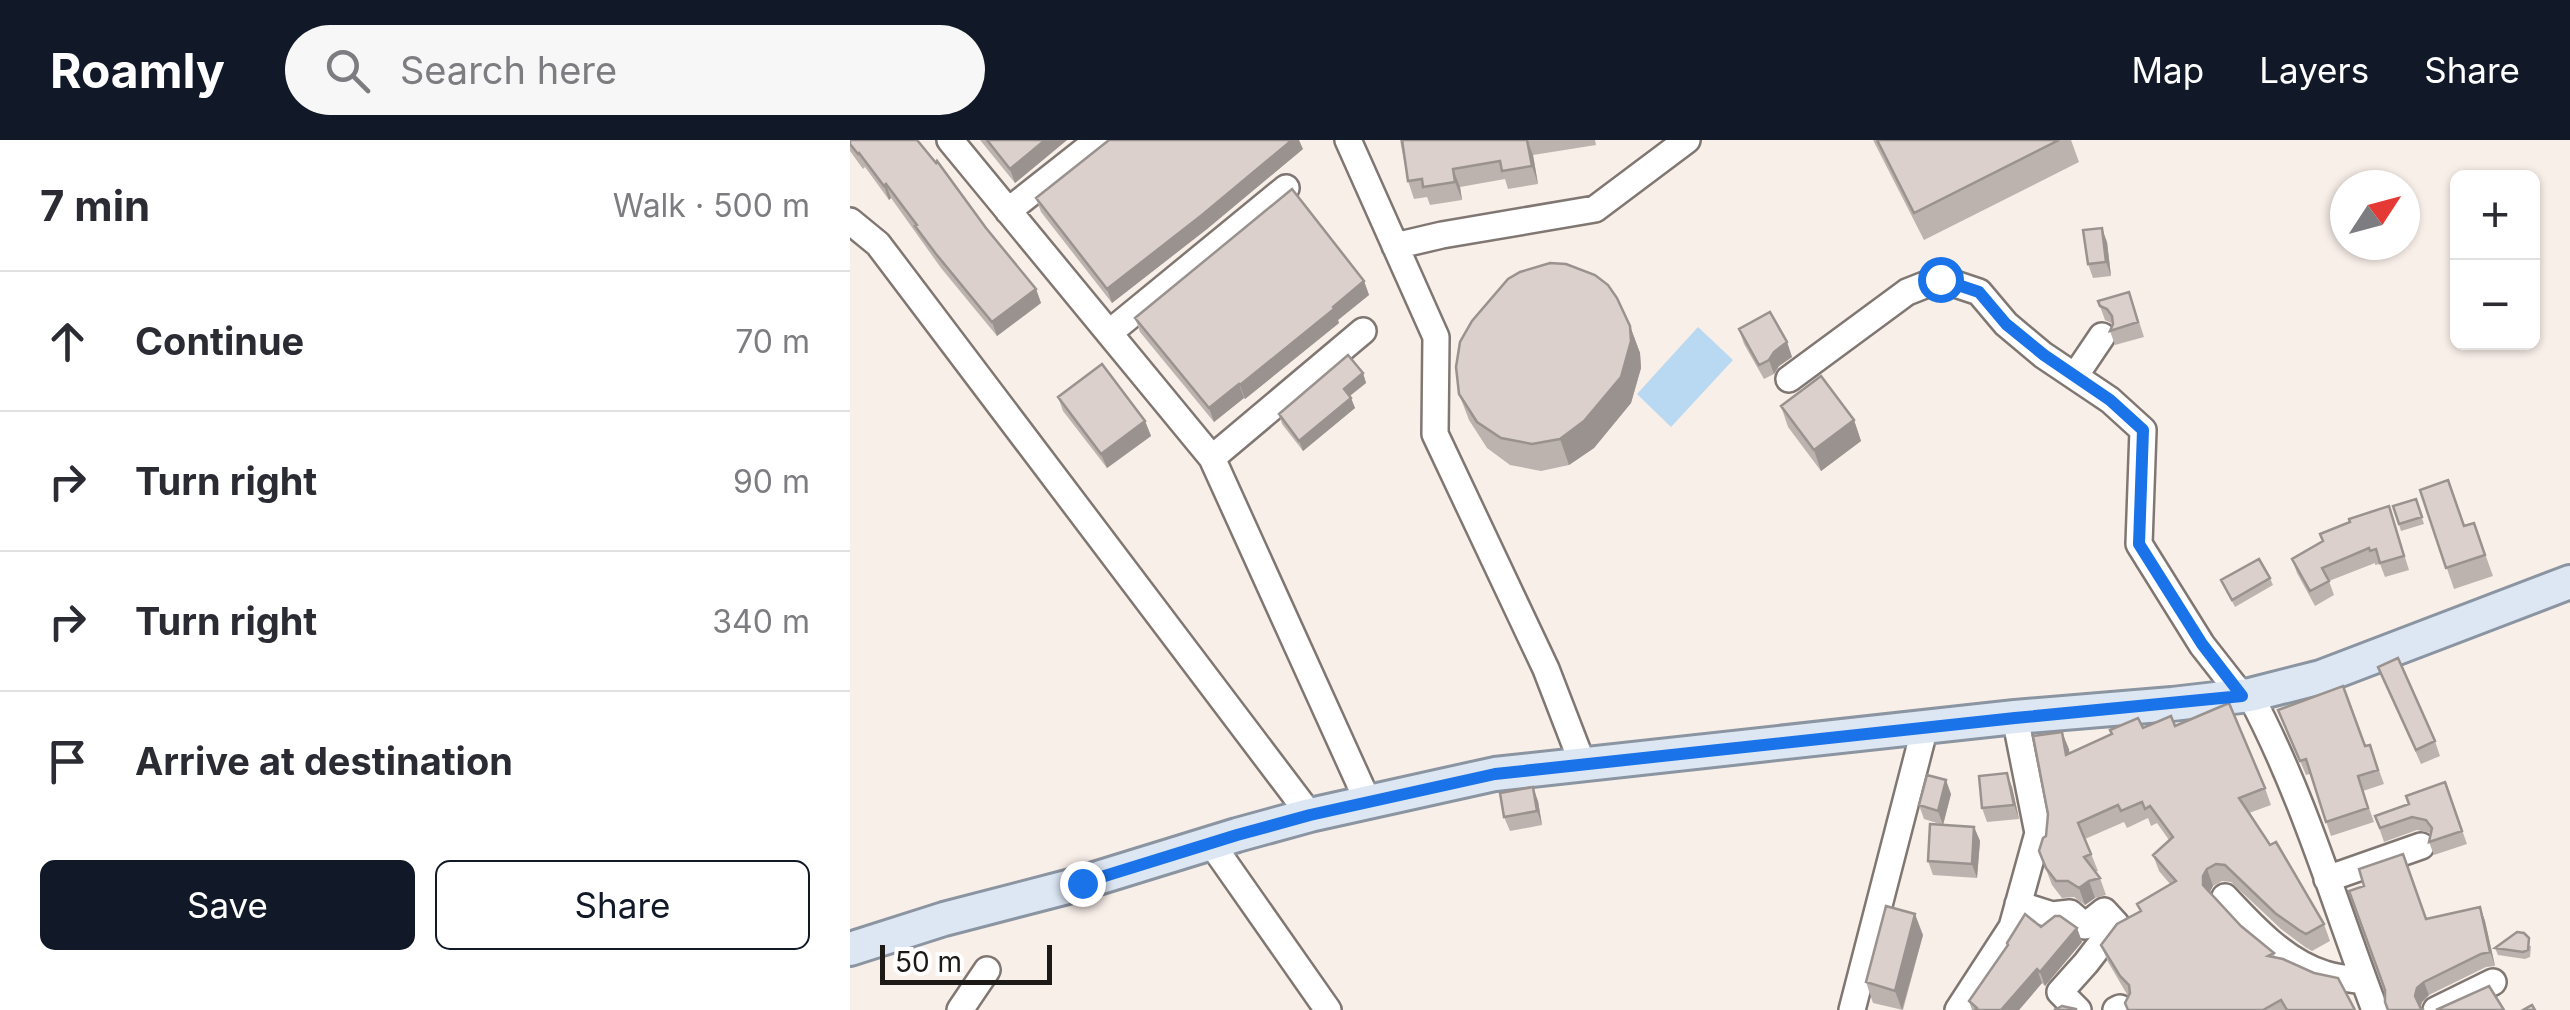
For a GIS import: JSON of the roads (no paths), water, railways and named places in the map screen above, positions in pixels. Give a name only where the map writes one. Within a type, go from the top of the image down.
[{"type":"main road","points":[[850,949],[1310,815],[1495,774],[2246,696],[2321,676],[2570,582]]},
{"type":"street","points":[[950,140],[1212,458],[1368,802]]},
{"type":"street","points":[[1008,212],[1098,140]]},
{"type":"street","points":[[1348,140],[1436,337],[1435,434],[1546,669],[1583,765]]},
{"type":"street","points":[[1396,246],[1594,209],[1687,140]]},
{"type":"street","points":[[1109,333],[1286,188]]},
{"type":"street","points":[[850,221],[878,244],[1310,815]]},
{"type":"street","points":[[1789,379],[1907,292],[1940,279],[1979,292],[2006,324],[2110,400],[2143,430],[2139,544],[2202,644],[2269,730],[2326,879],[2365,1000]]},
{"type":"street","points":[[1212,458],[1363,331]]},
{"type":"street","points":[[2075,376],[2102,336]]},
{"type":"street","points":[[1958,1010],[2012,926],[2038,833],[2015,718]]},
{"type":"street","points":[[1852,1010],[1925,727]]},
{"type":"street","points":[[1211,843],[1328,1010]]},
{"type":"street","points":[[2326,879],[2421,846]]},
{"type":"street","points":[[2225,897],[2252,926],[2288,955],[2365,1000]]},
{"type":"street","points":[[2018,904],[2052,915],[2070,913],[2085,926],[2104,911],[2116,924],[2060,992],[2078,1010]]},
{"type":"street","points":[[960,1010],[987,970]]},
{"type":"street","points":[[2436,1010],[2493,982]]},
{"type":"water","points":[[1698,327],[1733,360],[1671,427],[1637,394]]}]
